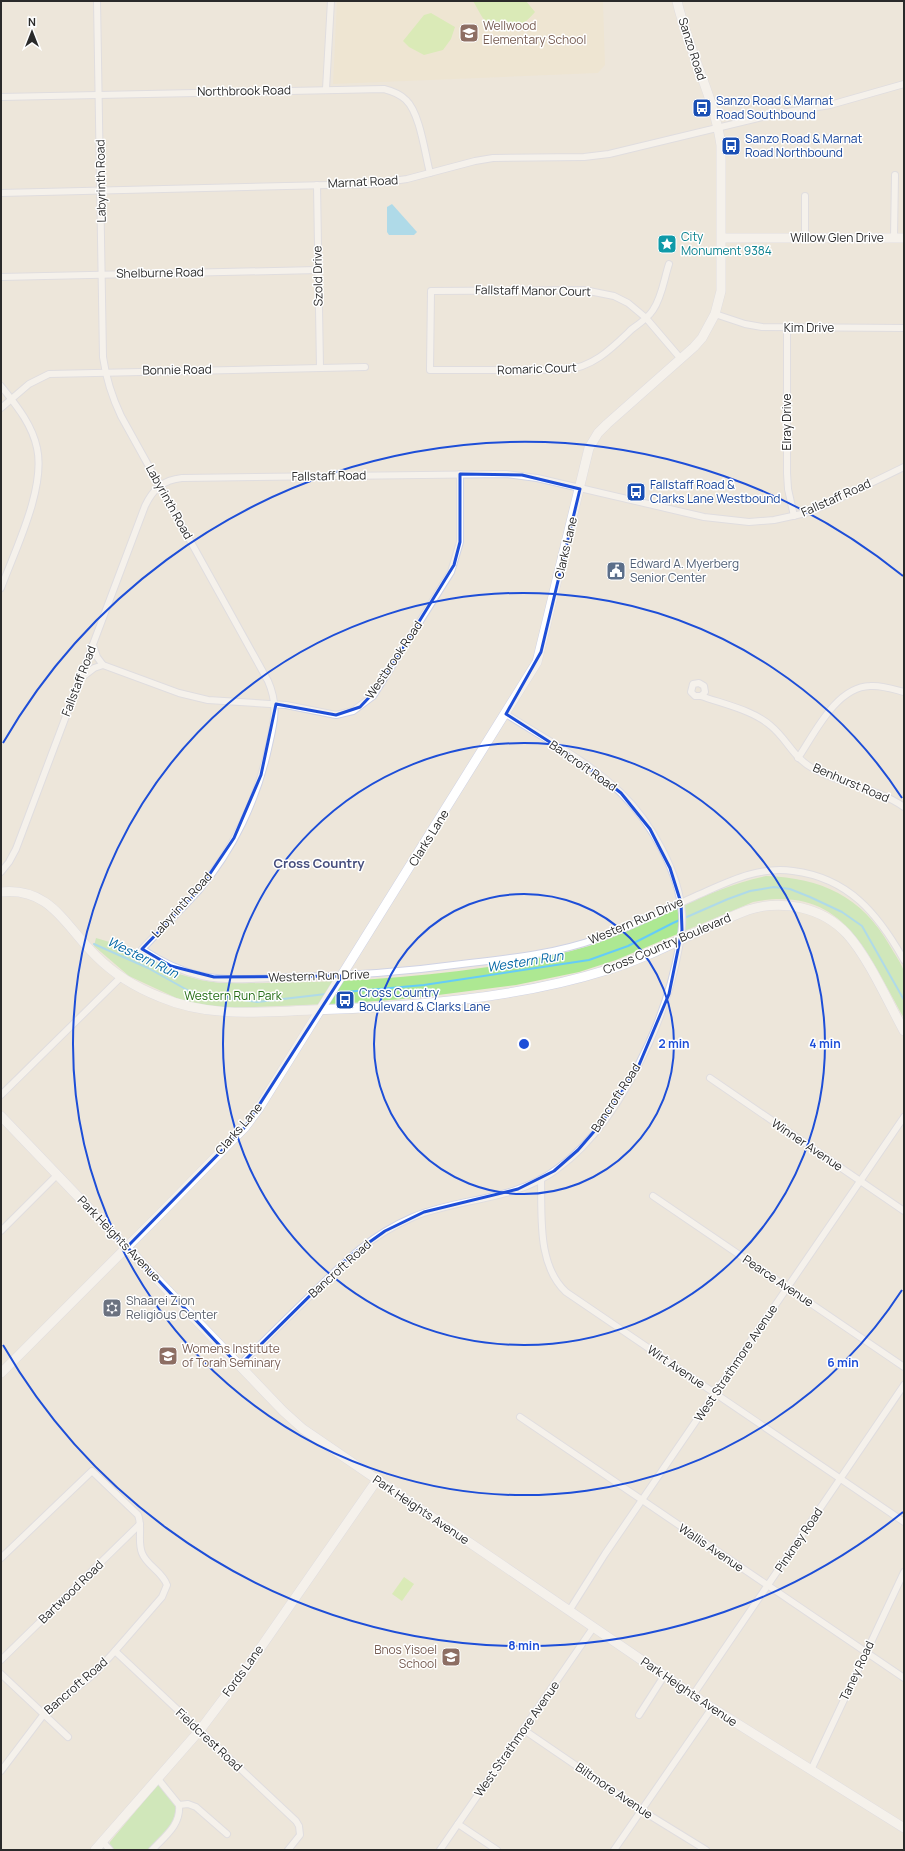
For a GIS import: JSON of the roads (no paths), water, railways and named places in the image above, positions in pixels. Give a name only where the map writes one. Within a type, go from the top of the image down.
[{"type":"street","name":"Labyrinth Road","points":[[97,1],[103,357],[105,372],[121,416],[268,681],[276,704],[274,727],[261,775],[249,809],[234,838],[217,866],[199,890],[142,949]]},
{"type":"street","points":[[326,89],[331,1]]},
{"type":"street","name":"Sanzo Road","points":[[677,1],[694,58],[719,128],[722,160],[722,238]]},
{"type":"street","name":"Marnat Road","points":[[1,193],[390,182],[493,158],[584,157],[609,154],[775,114],[830,105],[904,84]]},
{"type":"street","name":"Northbrook Road","points":[[1,97],[326,89],[384,89],[406,100],[416,119],[430,173]]},
{"type":"street","points":[[894,175],[894,238]]},
{"type":"street","name":"Szold Drive","points":[[316,185],[320,368]]},
{"type":"street","points":[[805,196],[805,238]]},
{"type":"street","name":"Willow Glen Drive","points":[[722,238],[904,238]]},
{"type":"street","name":"Clarks Lane","points":[[1,1373],[127,1247],[252,1118],[327,1000],[532,673],[541,652],[589,448],[598,433],[702,338],[715,314],[721,291],[722,238]]},
{"type":"street","name":"Romaric Court","points":[[430,291],[430,370],[565,370],[588,365],[603,355],[646,318],[658,301],[669,264]]},
{"type":"street","name":"Shelburne Road","points":[[1,277],[318,270]]},
{"type":"street","name":"Fallstaff Manor Court","points":[[430,291],[594,292],[622,299],[646,318],[681,358]]},
{"type":"street","name":"Kim Drive","points":[[715,314],[754,326],[787,328],[904,328]]},
{"type":"street","name":"Elray Drive","points":[[787,328],[787,482],[794,516]]},
{"type":"street","name":"Bonnie Road","points":[[1,408],[29,384],[42,376],[49,374],[365,367]]},
{"type":"street","points":[[1,386],[23,414],[34,438],[40,468],[33,501],[1,588]]},
{"type":"street","name":"Fallstaff Road","points":[[1,872],[10,862],[16,849],[145,506],[159,485],[168,481],[182,478],[460,474],[522,475],[726,521],[762,521],[794,516],[830,503],[904,467]]},
{"type":"street","name":"Westbrook Road","points":[[103,665],[193,697],[224,702],[276,704],[336,716],[353,712],[373,696],[448,578],[454,565],[460,542],[460,474]]},
{"type":"street","points":[[80,680],[94,668],[103,665],[97,657],[93,645]]},
{"type":"street","points":[[798,758],[834,705],[853,689],[869,686],[904,692]]},
{"type":"street","name":"Benhurst Road","points":[[701,696],[764,720],[777,732],[798,758],[814,769],[877,793],[904,808]]},
{"type":"street","name":"Bancroft Road","points":[[239,1366],[350,1256],[385,1231],[424,1212],[502,1195],[541,1179],[567,1162],[604,1120],[629,1082],[656,1029],[669,994],[682,930],[681,903],[670,868],[659,844],[639,813],[621,793],[584,764],[506,714]]},
{"type":"street","name":"Western Run Drive","points":[[142,949],[171,966],[207,976],[227,979],[342,976],[506,959],[556,950],[610,934],[733,879],[756,872],[792,871],[806,874],[834,884],[858,898],[878,918],[904,960]]},
{"type":"street","name":"Cross Country Boulevard","points":[[1,892],[28,893],[47,902],[96,956],[121,977],[158,997],[185,1006],[209,1011],[240,1012],[320,1010],[421,1004],[559,984],[633,961],[738,914],[761,906],[789,906],[817,913],[840,927],[853,941],[904,1031]]},
{"type":"street","points":[[1,1095],[121,977]]},
{"type":"street","name":"Winner Avenue","points":[[710,1078],[904,1211]]},
{"type":"street","name":"Park Heights Avenue","points":[[1,1116],[290,1418],[377,1480],[664,1676],[712,1708],[904,1828]]},
{"type":"street","name":"West Strathmore Avenue","points":[[569,1611],[642,1501],[904,1117]]},
{"type":"street","points":[[1,1231],[58,1175]]},
{"type":"street","name":"Wirt Avenue","points":[[541,1179],[545,1246],[551,1271],[558,1284],[566,1292],[904,1522]]},
{"type":"street","name":"Pearce Avenue","points":[[653,1196],[904,1366]]},
{"type":"street","name":"Pinkney Road","points":[[693,1695],[904,1385]]},
{"type":"street","name":"Wallis Avenue","points":[[520,1417],[904,1678]]},
{"type":"street","points":[[1,1558],[92,1471],[136,1512],[140,1519],[140,1524]]},
{"type":"street","name":"Fords Lane","points":[[95,1850],[200,1730],[243,1673],[377,1480]]},
{"type":"street","name":"Bancroft Road","points":[[1,1771],[44,1714],[94,1674],[162,1597],[167,1585],[163,1577],[142,1554],[139,1542],[140,1524]]},
{"type":"street","name":"Bartwood Road","points":[[1,1660],[140,1524]]},
{"type":"street","name":"Taney Road","points":[[811,1770],[904,1572]]},
{"type":"street","name":"West Strathmore Avenue","points":[[440,1850],[594,1628]]},
{"type":"street","name":"Fieldcrest Road","points":[[115,1651],[296,1821],[300,1830],[298,1839],[288,1850]]},
{"type":"street","points":[[1,1674],[68,1737]]},
{"type":"street","points":[[639,1715],[664,1676]]},
{"type":"street","points":[[614,1850],[712,1708]]},
{"type":"street","name":"Biltmore Avenue","points":[[524,1730],[641,1810],[706,1850]]},
{"type":"street","points":[[152,1850],[176,1824],[179,1818],[179,1805],[158,1779]]},
{"type":"street","points":[[179,1805],[188,1804],[196,1807],[227,1834]]},
{"type":"street","points":[[458,1824],[497,1850]]},
{"type":"street","points":[[102,1841],[110,1850]]},
{"type":"water","points":[[392,204],[417,232],[414,235],[389,235],[387,232],[387,207]]},
{"type":"waterway","name":"Western Run","points":[[334,993],[424,985],[589,960],[628,946],[673,923],[728,899],[750,891],[774,887],[790,889],[810,897],[842,912],[862,926],[904,1000]]},
{"type":"waterway","name":"Western Run","points":[[94,944],[148,968],[189,991],[207,995],[257,1002],[326,994]]},
{"type":"place","name":"Wellwood Elementary School","points":[[469,33]]},
{"type":"place","name":"Sanzo Road & Marnat Road Southbound","points":[[702,108]]},
{"type":"place","name":"Sanzo Road & Marnat Road Northbound","points":[[731,146]]},
{"type":"place","name":"City Monument 9384","points":[[667,244]]},
{"type":"place","name":"Fallstaff Road & Clarks Lane Westbound","points":[[636,492]]},
{"type":"place","name":"Edward A. Myerberg Senior Center","points":[[616,571]]},
{"type":"place","name":"Cross Country Boulevard & Clarks Lane","points":[[345,1000]]},
{"type":"place","name":"Shaarei Zion Religious Center","points":[[112,1308]]},
{"type":"place","name":"Womens Institute of Torah Seminary","points":[[168,1356]]},
{"type":"place","name":"Bnos Yisoel School","points":[[451,1657]]},
{"type":"district","name":"Cross Country","points":[[319,863]]},
{"type":"park label","name":"Western Run Park","points":[[233,996]]}]
